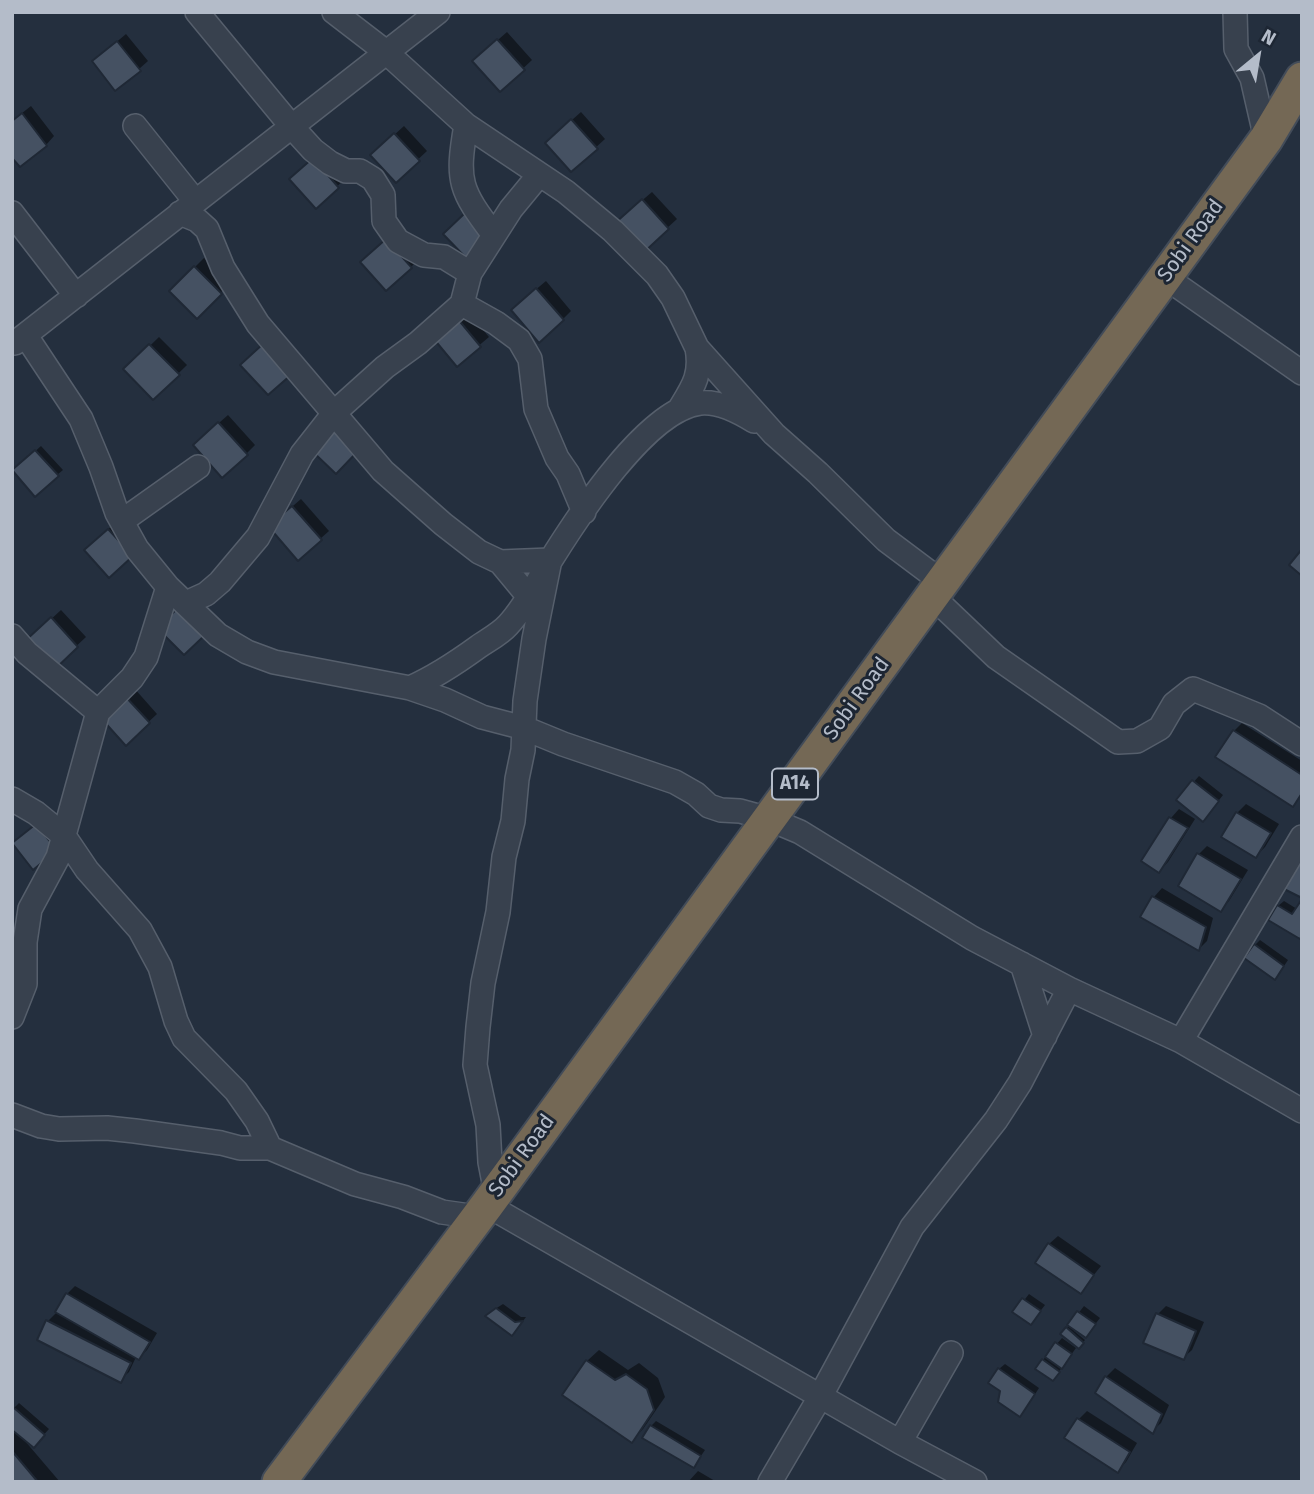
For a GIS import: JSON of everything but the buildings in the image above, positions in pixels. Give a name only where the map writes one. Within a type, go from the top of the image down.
[{"type":"highway","name":"Sobi Road","points":[[279,1482],[480,1214],[1266,139],[1302,79]]},
{"type":"street","points":[[197,12],[313,150],[346,171],[360,171],[373,179],[383,195],[384,221],[398,241],[424,255],[444,257],[470,273]]},
{"type":"street","points":[[334,12],[386,52],[466,125],[566,192],[613,231],[657,275],[673,298],[697,348],[700,365],[680,410]]},
{"type":"street","points":[[438,12],[19,340],[80,419],[122,521],[137,550],[169,587],[218,635],[247,652],[274,662],[410,688],[482,717],[524,728],[675,782],[696,794],[709,806],[740,811],[800,831],[972,938],[1069,989],[1181,1041],[1302,1111]]},
{"type":"street","points":[[1235,12],[1236,49],[1252,78],[1266,139]]},
{"type":"street","points":[[466,125],[460,161],[461,184],[469,202],[494,235]]},
{"type":"street","points":[[135,127],[187,207],[207,229],[223,268],[258,324],[383,471],[443,524],[479,552],[500,562],[528,597]]},
{"type":"street","points":[[186,603],[205,594],[220,582],[258,537],[302,454],[335,412],[385,367],[463,304],[470,273],[511,209],[539,175]]},
{"type":"street","points":[[12,213],[76,296]]},
{"type":"street","points":[[1165,277],[1302,373]]},
{"type":"street","points":[[463,304],[519,340],[530,359],[536,409],[584,512]]},
{"type":"street","points":[[697,348],[774,435],[818,473],[937,589],[996,657],[1118,742],[1137,741],[1160,728],[1174,704],[1193,689],[1259,716],[1302,744]]},
{"type":"street","points":[[410,688],[436,677],[506,628],[550,560],[631,447],[656,425],[680,410],[699,403],[715,404],[732,408],[774,435]]},
{"type":"street","points":[[122,521],[198,467]]},
{"type":"street","points":[[568,474],[587,481],[610,476]]},
{"type":"street","points":[[500,562],[550,560]]},
{"type":"street","points":[[480,1214],[490,1162],[488,1125],[475,1065],[483,983],[498,912],[504,857],[513,821],[523,750],[525,701],[550,560]]},
{"type":"street","points":[[12,1017],[25,984],[25,942],[30,909],[58,857],[98,712],[132,678],[146,657],[169,587]]},
{"type":"street","points":[[12,636],[27,653],[98,712]]},
{"type":"street","points":[[12,799],[36,813],[64,836],[87,870],[140,930],[160,967],[184,1038],[236,1091],[257,1121],[270,1148]]},
{"type":"street","points":[[1181,1041],[1302,837]]},
{"type":"street","points":[[1022,964],[1045,1036]]},
{"type":"street","points":[[770,1482],[912,1227],[996,1120],[1020,1083],[1069,989]]},
{"type":"street","points":[[12,1115],[41,1126],[59,1129],[107,1128],[221,1143],[240,1148],[270,1148],[355,1184],[403,1197],[442,1212],[480,1214],[975,1482]]},
{"type":"street","points":[[900,1442],[951,1353]]}]
